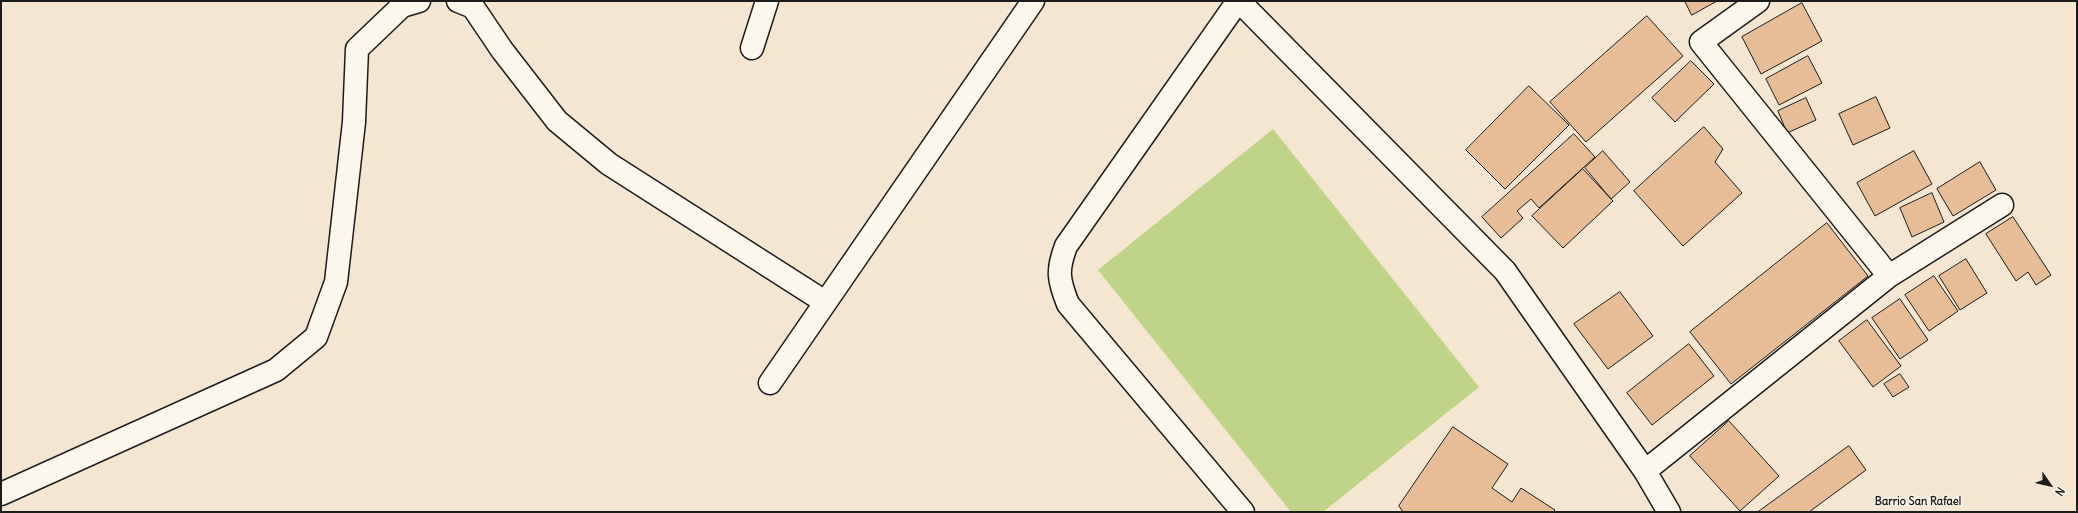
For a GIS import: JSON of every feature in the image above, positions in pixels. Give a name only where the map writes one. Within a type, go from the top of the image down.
[{"type":"street","points":[[1,494],[276,370],[316,337],[336,282],[354,122],[358,49],[402,6],[419,1]]},
{"type":"street","points":[[458,1],[473,7],[502,50],[557,122],[609,164],[825,302]]},
{"type":"street","points":[[752,48],[767,1]]},
{"type":"street","points":[[770,383],[1032,1]]},
{"type":"street","points":[[1243,512],[1068,304],[1059,282],[1060,264],[1066,246],[1238,1],[1505,270],[1645,471],[1669,512]]},
{"type":"street","points":[[1758,1],[1701,42],[1889,276]]},
{"type":"street","points":[[1645,471],[1889,276],[2002,205]]},
{"type":"green space","points":[[1273,129],[1479,387],[1323,512],[1291,512],[1098,270]]},
{"type":"building","points":[[1685,1],[1717,1],[1692,15]]},
{"type":"building","points":[[1802,3],[1822,41],[1761,74],[1742,37]]},
{"type":"building","points":[[1647,16],[1683,56],[1586,142],[1550,102]]},
{"type":"building","points":[[1808,56],[1822,83],[1779,105],[1766,79]]},
{"type":"building","points":[[1691,61],[1714,84],[1675,122],[1652,98]]},
{"type":"building","points":[[1529,86],[1569,125],[1505,189],[1466,150]]},
{"type":"building","points":[[1876,97],[1890,128],[1853,145],[1839,114]]},
{"type":"building","points":[[1806,98],[1816,120],[1787,133],[1778,111]]},
{"type":"building","points":[[1704,127],[1723,149],[1715,162],[1742,193],[1683,246],[1634,191]]},
{"type":"building","points":[[1574,134],[1595,157],[1539,208],[1531,199],[1517,211],[1523,218],[1501,238],[1482,217]]},
{"type":"building","points":[[1603,151],[1630,182],[1611,199],[1585,168]]},
{"type":"building","points":[[1914,151],[1932,184],[1875,216],[1857,183]]},
{"type":"building","points":[[1980,162],[1996,190],[1953,216],[1937,189]]},
{"type":"building","points":[[1583,169],[1613,201],[1563,248],[1532,216]]},
{"type":"building","points":[[1932,193],[1944,222],[1912,237],[1900,208]]},
{"type":"building","points":[[2013,217],[2051,275],[2036,285],[2028,272],[2016,281],[1986,234]]},
{"type":"building","points":[[1827,223],[1868,276],[1731,384],[1690,332]]},
{"type":"building","points":[[1966,259],[1987,293],[1960,310],[1939,276]]},
{"type":"building","points":[[1934,276],[1958,311],[1929,331],[1905,295]]},
{"type":"building","points":[[1620,292],[1653,336],[1608,369],[1574,324]]},
{"type":"building","points":[[1900,299],[1928,340],[1900,359],[1872,318]]},
{"type":"building","points":[[1867,320],[1901,366],[1873,387],[1839,341]]},
{"type":"building","points":[[1689,344],[1714,376],[1652,425],[1627,393]]},
{"type":"building","points":[[1900,374],[1909,387],[1893,397],[1884,384]]},
{"type":"building","points":[[1729,421],[1779,476],[1740,511],[1690,456]]},
{"type":"building","points":[[1453,427],[1508,464],[1492,488],[1512,502],[1521,488],[1555,510],[1553,512],[1403,512],[1399,506]]},
{"type":"building","points":[[1849,446],[1866,470],[1809,512],[1758,512]]},
{"type":"district","name":"Barrio San Rafael","points":[[1918,502]]}]
